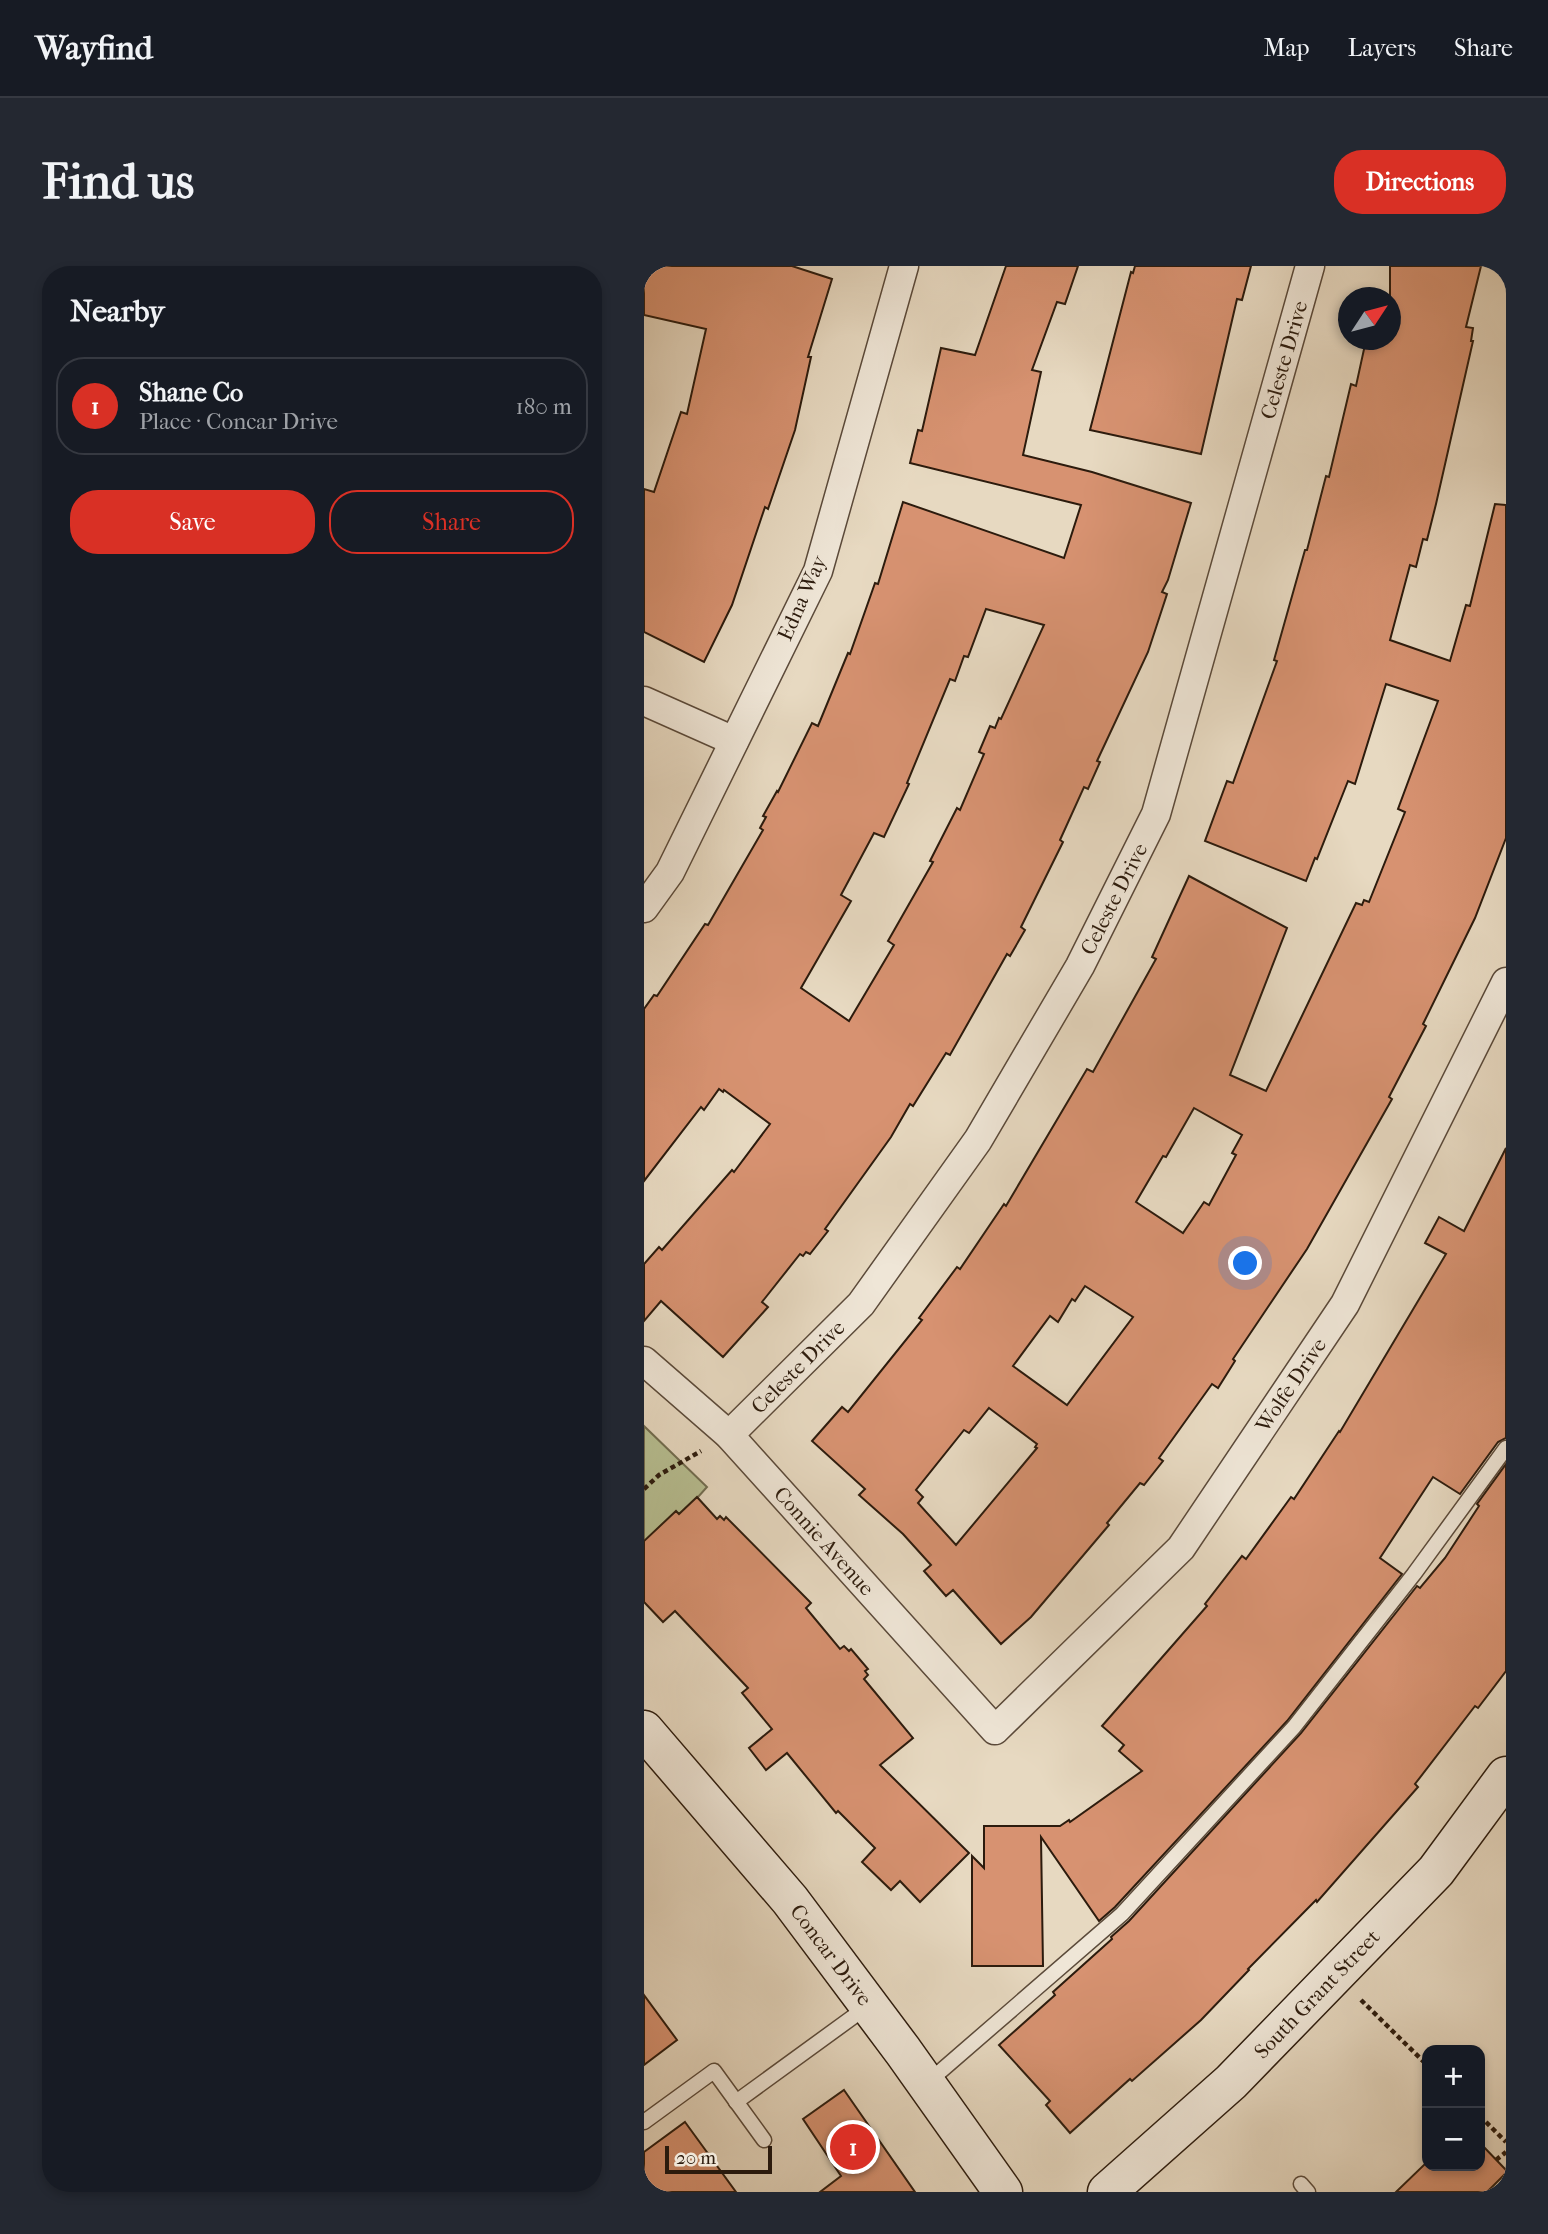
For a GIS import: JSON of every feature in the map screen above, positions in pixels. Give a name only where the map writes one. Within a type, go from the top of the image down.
[{"type":"main road","name":"Concar Drive","points":[[644,1730],[790,1900],[1003,2192]]},
{"type":"main road","name":"South Grant Street","points":[[1107,2192],[1231,2082],[1436,1871],[1506,1776]]},
{"type":"street","name":"Edna Way","points":[[644,908],[670,872],[818,571],[905,266]]},
{"type":"street","name":"Celeste Drive","points":[[729,1435],[861,1304],[978,1140],[1080,966],[1139,849],[1156,814],[1310,266]]},
{"type":"street","points":[[644,701],[734,741]]},
{"type":"street","name":"Wolfe Drive","points":[[995,1730],[1181,1548],[1345,1304],[1506,982]]},
{"type":"street","name":"Connie Avenue","points":[[644,1361],[729,1435],[995,1730]]},
{"type":"lane","points":[[926,2084],[1122,1913],[1294,1727],[1414,1574],[1506,1448]]},
{"type":"lane","points":[[736,2102],[869,2005]]},
{"type":"lane","points":[[644,2122],[714,2071],[764,2140]]},
{"type":"path","points":[[644,1489],[659,1475],[729,1435]]},
{"type":"path","points":[[1335,1975],[1422,2060]]},
{"type":"path","points":[[1485,2121],[1506,2142]]},
{"type":"path","points":[[1496,2161],[1506,2152]]},
{"type":"green space","points":[[644,1426],[707,1487],[644,1557]]},
{"type":"building","points":[[644,266],[792,266],[832,279],[808,357],[811,357],[795,430],[768,509],[765,507],[732,605],[704,662],[644,632],[644,489],[654,492],[681,412],[687,414],[706,329],[644,315]]},
{"type":"building","points":[[1006,266],[1078,266],[1065,304],[1057,302],[1032,370],[1041,372],[1023,455],[1092,472],[1191,503],[1162,592],[1167,594],[1148,652],[1097,761],[1100,762],[1088,789],[1084,787],[1060,840],[1063,842],[1021,927],[1025,930],[1010,956],[1007,954],[950,1055],[946,1053],[913,1106],[910,1104],[891,1137],[825,1229],[828,1231],[810,1254],[800,1254],[762,1302],[768,1307],[723,1357],[661,1301],[644,1321],[644,1264],[659,1247],[662,1250],[732,1170],[734,1172],[770,1124],[719,1089],[704,1110],[701,1107],[644,1181],[644,1009],[654,995],[657,996],[705,924],[708,925],[763,830],[760,828],[766,817],[763,816],[812,723],[818,726],[848,653],[850,654],[875,583],[878,584],[903,502],[1064,558],[1081,505],[910,463],[918,430],[922,431],[941,348],[975,355]],"holes":[[[986,609],[1044,625],[1001,719],[999,718],[995,728],[990,726],[979,752],[984,754],[960,810],[957,808],[930,861],[933,862],[888,941],[894,945],[849,1021],[801,988],[851,901],[841,895],[874,833],[884,837],[909,784],[907,783],[950,679],[955,681],[964,656],[968,657]]]},
{"type":"building","points":[[1135,266],[1251,266],[1242,300],[1237,299],[1201,454],[1090,430],[1131,272],[1133,273]]},
{"type":"building","points":[[1390,266],[1481,266],[1466,327],[1473,328],[1473,341],[1436,504],[1427,540],[1423,539],[1416,567],[1410,565],[1390,640],[1450,661],[1466,605],[1470,606],[1495,504],[1506,505],[1506,838],[1475,918],[1423,1024],[1426,1026],[1389,1097],[1392,1099],[1307,1249],[1233,1359],[1235,1361],[1218,1388],[1212,1384],[1159,1458],[1163,1461],[1144,1485],[1140,1483],[1107,1523],[1109,1525],[1031,1617],[1001,1644],[953,1590],[946,1596],[924,1571],[931,1565],[903,1534],[859,1495],[865,1489],[812,1441],[842,1407],[848,1412],[922,1320],[919,1318],[957,1267],[960,1269],[1004,1204],[1006,1206],[1087,1069],[1093,1072],[1156,959],[1152,957],[1189,876],[1287,928],[1230,1075],[1266,1091],[1356,903],[1362,905],[1364,900],[1369,902],[1405,812],[1398,809],[1438,701],[1386,684],[1355,784],[1348,781],[1306,881],[1205,841],[1227,781],[1233,783],[1277,661],[1274,660],[1326,476],[1329,477],[1351,384],[1356,386],[1364,350],[1401,350],[1401,287],[1390,287]],"holes":[[[1194,1108],[1242,1135],[1232,1153],[1236,1155],[1209,1205],[1204,1202],[1183,1233],[1136,1202]],[[1085,1286],[1133,1317],[1067,1405],[1013,1366],[1050,1316],[1058,1322],[1072,1299],[1075,1301]],[[989,1408],[1037,1444],[1037,1448],[956,1545],[918,1503],[923,1497],[916,1490],[964,1430],[969,1433]]]},
{"type":"building","points":[[1506,1148],[1506,1438],[1498,1442],[1460,1494],[1433,1477],[1380,1558],[1402,1574],[1287,1721],[1115,1907],[1099,1921],[1041,1837],[1043,1966],[972,1966],[972,1856],[984,1868],[984,1826],[1060,1826],[1069,1820],[1070,1822],[1142,1771],[1119,1751],[1124,1745],[1102,1726],[1207,1606],[1205,1604],[1242,1556],[1246,1559],[1291,1497],[1294,1499],[1340,1432],[1446,1254],[1425,1243],[1439,1217],[1464,1231]]},
{"type":"building","points":[[1506,1464],[1506,1671],[1478,1708],[1475,1706],[1415,1784],[1418,1787],[1317,1902],[1316,1900],[1248,1969],[1201,2020],[1070,2133],[1046,2105],[1050,2101],[999,2045],[1112,1939],[1301,1733],[1417,1586],[1420,1588],[1445,1558],[1479,1506],[1477,1504]]},
{"type":"building","points":[[697,1497],[717,1519],[720,1516],[724,1520],[726,1517],[811,1603],[806,1608],[840,1649],[844,1646],[849,1651],[851,1649],[868,1669],[865,1671],[868,1675],[864,1679],[913,1738],[880,1765],[969,1853],[920,1902],[900,1881],[891,1890],[862,1862],[875,1848],[838,1811],[836,1813],[787,1753],[766,1770],[749,1748],[772,1729],[742,1693],[748,1688],[675,1611],[663,1622],[644,1602],[644,1541],[676,1511],[679,1514]]},
{"type":"building","points":[[644,1995],[677,2040],[644,2065]]},
{"type":"building","points":[[844,2090],[915,2192],[820,2192],[841,2176],[803,2119]]},
{"type":"building","points":[[685,2122],[736,2192],[644,2192],[644,2152]]},
{"type":"building","points":[[1485,2148],[1506,2170],[1487,2192],[1396,2192],[1422,2167],[1422,2171],[1485,2171]]},
{"type":"place","name":"Shane Co","points":[[853,2147]]}]
